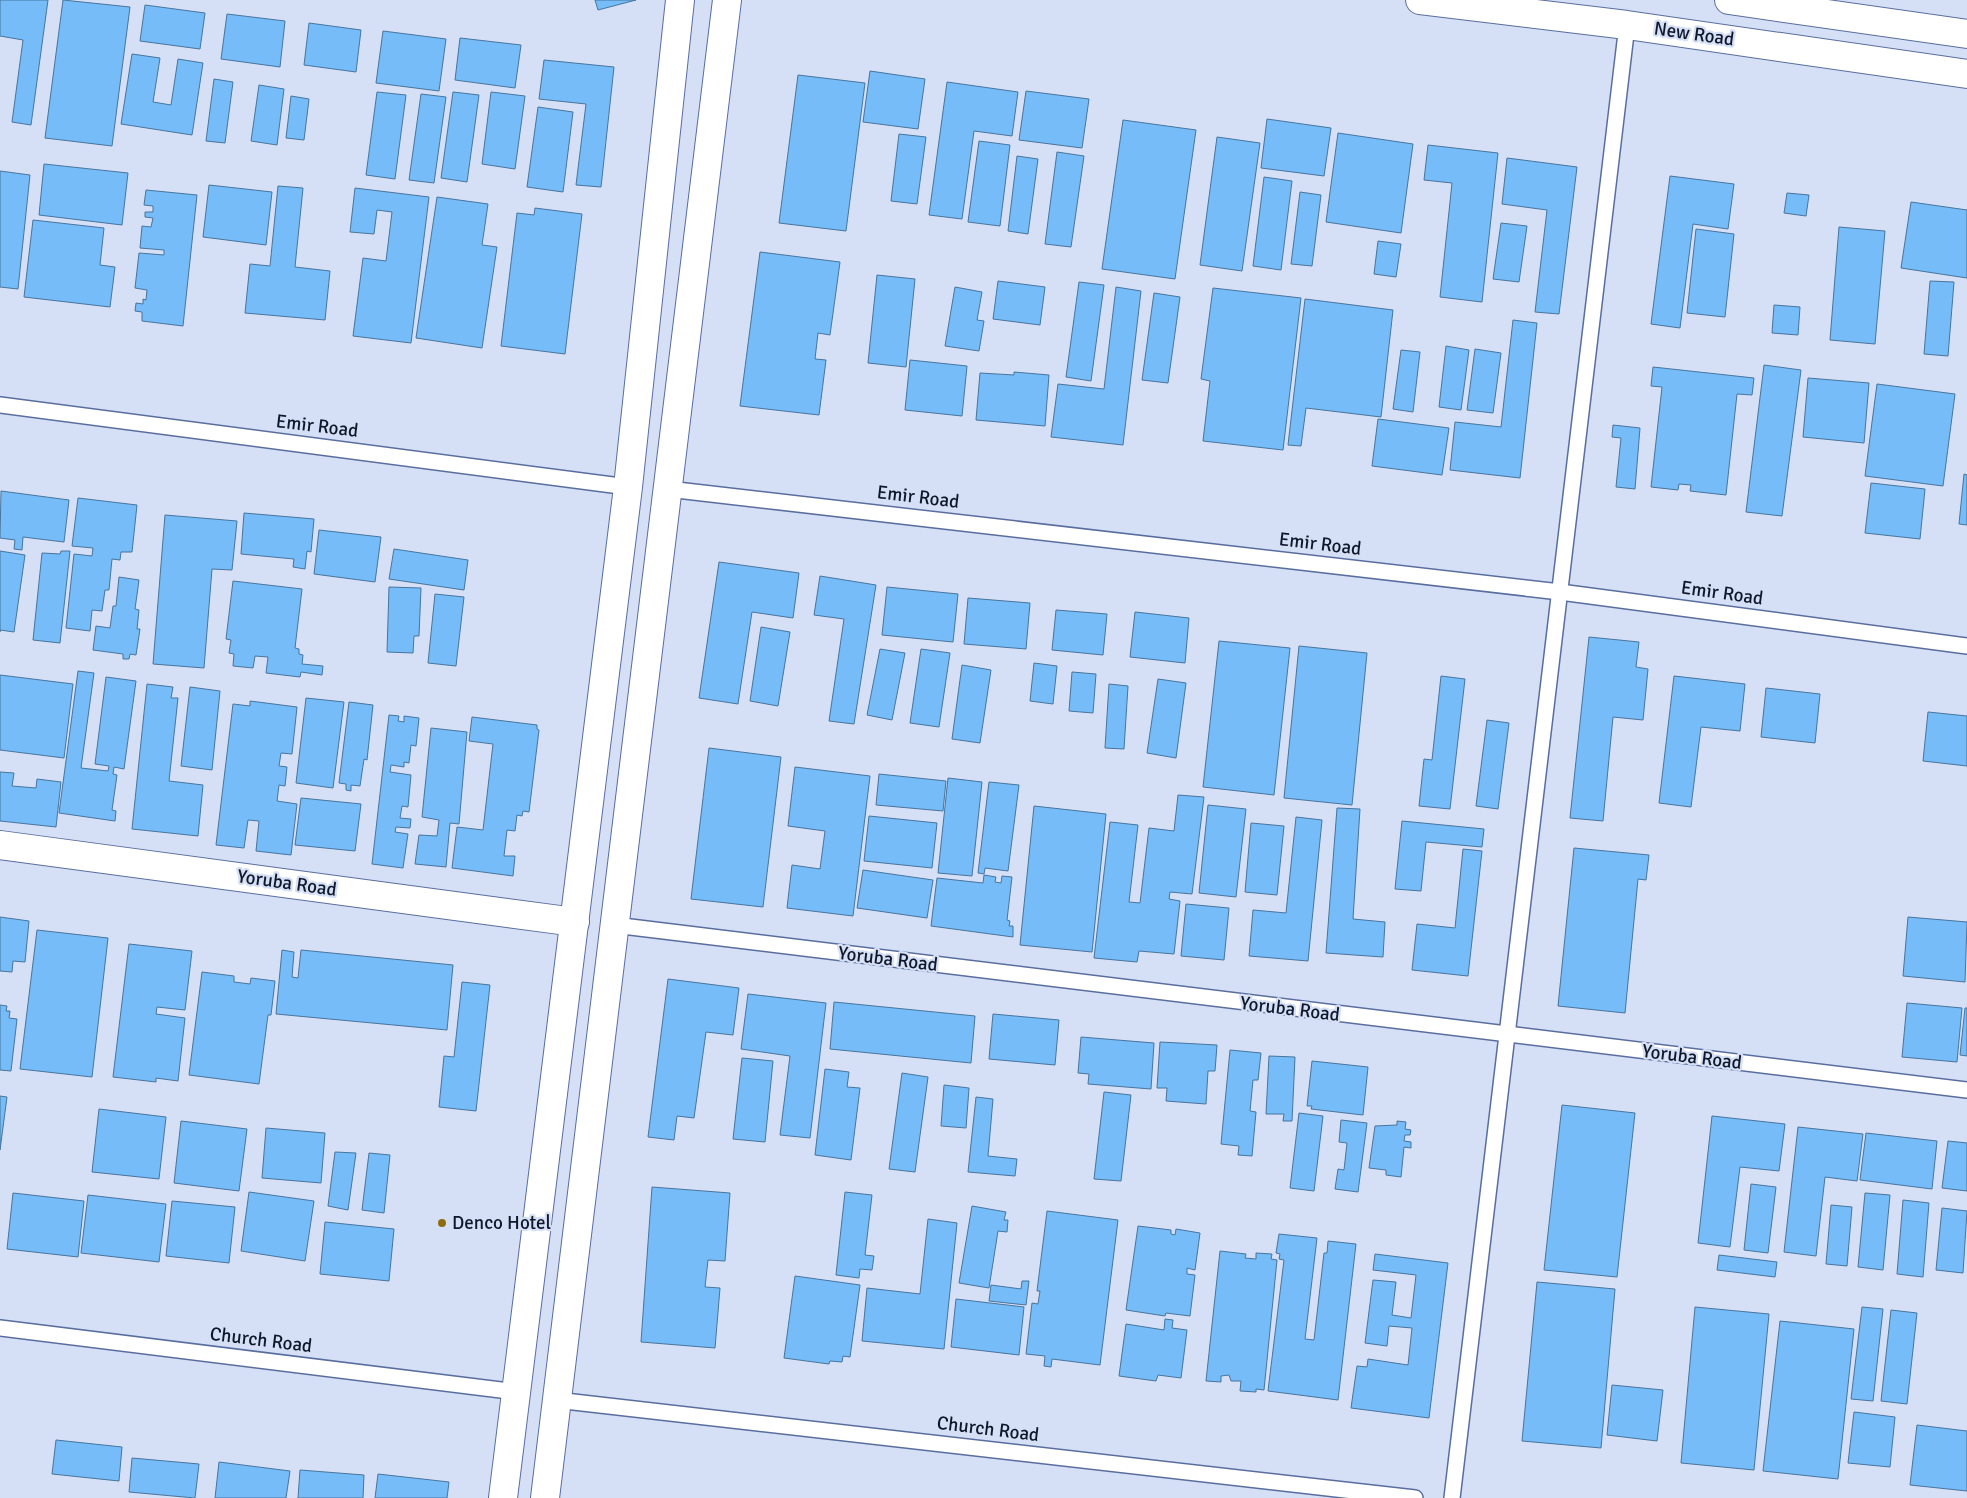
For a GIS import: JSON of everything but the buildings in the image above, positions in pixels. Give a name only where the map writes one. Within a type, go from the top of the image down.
[{"type":"main road","points":[[503,1498],[628,487],[680,0]]},
{"type":"main road","points":[[544,1498],[727,0]]},
{"type":"main road","name":"New Road","points":[[1420,0],[1627,25],[1967,74]]},
{"type":"main road","name":"New Road","points":[[1729,0],[1967,34]]},
{"type":"main road","name":"Yoruba Road","points":[[0,845],[575,922]]},
{"type":"lane","points":[[1452,1498],[1627,25]]},
{"type":"lane","name":"Emir Road","points":[[0,405],[628,487]]},
{"type":"lane","name":"Emir Road","points":[[668,489],[1560,592],[1967,646]]},
{"type":"lane","name":"Yoruba Road","points":[[614,926],[1967,1090]]},
{"type":"lane","name":"Church Road","points":[[0,1328],[517,1392]]},
{"type":"lane","name":"Church Road","points":[[556,1400],[1415,1498]]},
{"type":"place","name":"Denco Hotel","points":[[442,1223]]}]
